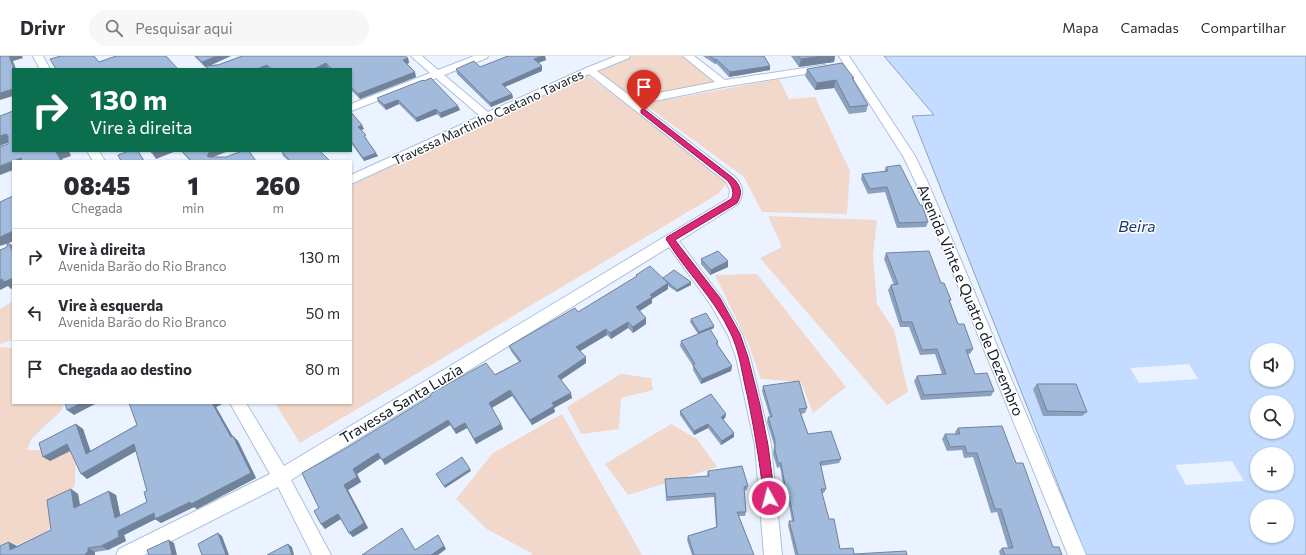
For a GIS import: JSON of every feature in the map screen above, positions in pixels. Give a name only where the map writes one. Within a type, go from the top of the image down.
[{"type":"street","points":[[38,56],[44,68]]},
{"type":"street","points":[[416,56],[487,116]]},
{"type":"street","points":[[352,108],[483,56]]},
{"type":"street","name":"Travessa Martinho Caetano Tavares","points":[[352,180],[487,116],[625,56]]},
{"type":"street","points":[[688,56],[722,84]]},
{"type":"street","points":[[631,102],[847,60]]},
{"type":"street","name":"Avenida Vinte e Quatro de Dezembro","points":[[847,60],[909,156],[922,183],[1077,555]]},
{"type":"street","name":"Travessa Santa Luzia","points":[[125,555],[281,477],[734,201],[737,196],[735,184],[590,70]]},
{"type":"street","points":[[670,239],[716,301],[736,334],[744,357],[763,445],[773,555]]},
{"type":"street","points":[[239,404],[281,477],[322,555]]},
{"type":"shaded area","points":[[631,56],[684,56],[719,83],[633,100],[594,70]]},
{"type":"shaded area","points":[[586,74],[722,177],[726,184],[718,194],[300,443],[276,404],[352,404],[352,185]]},
{"type":"shaded area","points":[[779,79],[789,99],[815,97],[850,171],[847,214],[762,212],[744,177],[644,104]]},
{"type":"shaded area","points":[[768,216],[877,220],[873,256],[877,304],[894,330],[908,392],[887,405],[760,258],[782,247]]},
{"type":"shaded area","points":[[757,274],[846,387],[813,413],[801,382],[761,379],[748,343],[715,275]]},
{"type":"shaded area","points":[[12,302],[12,340],[0,344],[0,309]]},
{"type":"shaded area","points":[[0,347],[12,348],[12,404],[64,404],[61,411],[32,438],[27,450],[76,451],[75,485],[47,533],[0,551]]},
{"type":"shaded area","points":[[621,374],[651,378],[653,390],[621,398],[619,429],[581,434],[567,407]]},
{"type":"shaded area","points":[[562,414],[642,555],[532,555],[531,553],[487,529],[456,499],[493,453]]},
{"type":"shaded area","points":[[671,424],[697,439],[717,467],[628,495],[605,464]]},
{"type":"water","name":"Beira","points":[[884,56],[1306,56],[1306,555],[1086,555],[912,116],[934,115]]},
{"type":"pier","points":[[1189,364],[1198,379],[1139,383],[1130,368]]},
{"type":"pier","points":[[1232,461],[1244,481],[1186,485],[1175,465]]},
{"type":"building","points":[[0,56],[9,56],[14,68],[12,68],[12,89],[0,93]]},
{"type":"building","points":[[61,56],[94,56],[99,62],[116,56],[166,56],[177,68],[55,68],[50,59]]},
{"type":"building","points":[[196,56],[217,56],[202,62]]},
{"type":"building","points":[[242,56],[405,56],[408,58],[403,60],[415,72],[358,94],[352,88],[352,68],[331,68],[326,63],[316,68],[271,68],[267,65],[260,68],[208,68],[205,66],[218,65]]},
{"type":"building","points":[[508,56],[543,56],[534,59],[542,66],[502,84],[512,94],[490,103],[456,69],[474,61],[480,67]]},
{"type":"building","points":[[710,56],[764,56],[770,66],[730,72],[716,59],[715,60]]},
{"type":"building","points":[[798,56],[822,56],[801,59]]},
{"type":"building","points":[[842,63],[854,78],[852,78],[868,105],[850,107],[836,80],[817,83],[807,69]]},
{"type":"building","points":[[431,78],[458,106],[440,113],[436,109],[416,118],[398,100],[384,105],[377,98],[423,80],[424,81]]},
{"type":"building","points":[[12,111],[12,152],[56,152],[60,160],[22,160],[21,158],[12,160],[12,161],[0,166],[0,147],[8,144],[8,135],[6,134],[0,136],[0,116]]},
{"type":"building","points":[[352,113],[362,125],[358,127],[366,135],[364,136],[376,153],[363,158],[352,142]]},
{"type":"building","points":[[126,152],[139,152],[143,160],[120,160],[118,155]]},
{"type":"building","points":[[183,152],[209,152],[207,156],[209,157],[226,157],[239,152],[250,152],[255,160],[190,160]]},
{"type":"building","points":[[282,152],[321,152],[329,160],[289,160]]},
{"type":"building","points":[[900,165],[920,205],[922,205],[928,222],[899,223],[887,187],[870,189],[862,174],[888,171],[886,167]]},
{"type":"building","points":[[12,196],[12,231],[0,237],[0,202]]},
{"type":"building","points":[[7,241],[12,250],[12,278],[4,282],[2,279],[0,280],[0,250],[7,247]]},
{"type":"building","points":[[718,251],[728,261],[711,270],[701,259]]},
{"type":"building","points":[[929,251],[941,283],[944,283],[951,300],[949,300],[958,324],[964,324],[973,349],[966,350],[975,374],[987,373],[994,391],[924,395],[917,376],[946,374],[937,349],[922,350],[912,322],[902,322],[891,285],[898,284],[886,253]]},
{"type":"building","points":[[650,266],[668,283],[650,295],[652,297],[636,307],[646,318],[633,327],[628,322],[610,333],[606,329],[576,347],[586,357],[558,376],[571,393],[552,403],[554,406],[530,420],[510,390],[489,403],[501,424],[474,439],[465,423],[454,429],[448,420],[382,460],[378,453],[353,469],[357,477],[344,485],[364,523],[349,533],[338,514],[321,524],[314,511],[319,508],[302,473],[343,450],[431,396],[430,394],[486,363],[495,375],[521,361],[509,346],[575,308],[578,312],[637,276],[636,275]]},
{"type":"building","points":[[674,270],[691,282],[677,290],[663,278]]},
{"type":"building","points":[[706,313],[714,326],[699,332],[691,319]]},
{"type":"building","points":[[710,329],[718,342],[716,343],[732,366],[702,379],[681,341]]},
{"type":"building","points":[[799,381],[807,408],[799,409],[808,434],[831,431],[841,459],[820,462],[826,489],[821,489],[829,519],[834,519],[840,549],[853,548],[854,554],[906,551],[907,555],[798,555],[789,521],[794,521],[788,491],[786,491],[781,463],[778,463],[775,450],[775,440],[768,417],[772,417],[763,386]]},
{"type":"building","points":[[1037,384],[1076,384],[1087,412],[1047,411]]},
{"type":"building","points":[[711,394],[726,414],[721,417],[734,433],[722,441],[708,424],[694,431],[680,411]]},
{"type":"building","points":[[65,404],[79,404],[67,410]]},
{"type":"building","points":[[129,404],[213,404],[231,437],[233,436],[251,473],[191,504],[190,502],[155,519],[154,513],[118,531],[119,537],[101,546],[88,548],[88,552],[85,555],[0,555],[0,546],[9,542],[10,550],[51,530],[47,500],[71,489],[74,508],[109,491],[115,518],[147,502],[144,492],[147,491],[134,444],[81,474],[67,444],[43,457],[39,443],[76,424],[86,454],[137,425]]},
{"type":"building","points":[[1002,426],[1016,463],[1023,463],[1053,547],[1059,547],[1062,555],[1005,555],[1002,548],[1013,548],[1001,509],[995,509],[977,453],[967,453],[965,446],[950,447],[945,434],[960,434],[958,428]]},
{"type":"building","points":[[462,457],[470,469],[444,486],[436,474]]},
{"type":"building","points":[[742,466],[748,486],[744,487],[746,512],[737,512],[754,555],[694,555],[688,536],[717,527],[715,493],[667,497],[665,479],[709,476],[708,471]]},
{"type":"building","points":[[402,528],[415,550],[438,535],[444,546],[431,555],[362,555]]},
{"type":"building","points":[[218,533],[226,555],[202,555],[198,544]]},
{"type":"building","points":[[169,540],[172,555],[149,555],[147,550]]},
{"type":"building","points":[[288,544],[292,555],[267,555]]},
{"type":"route","points":[[644,111],[735,184],[737,190],[737,196],[734,201],[725,208],[670,239],[716,301],[736,334],[744,357],[755,405],[763,445],[769,498]]}]
